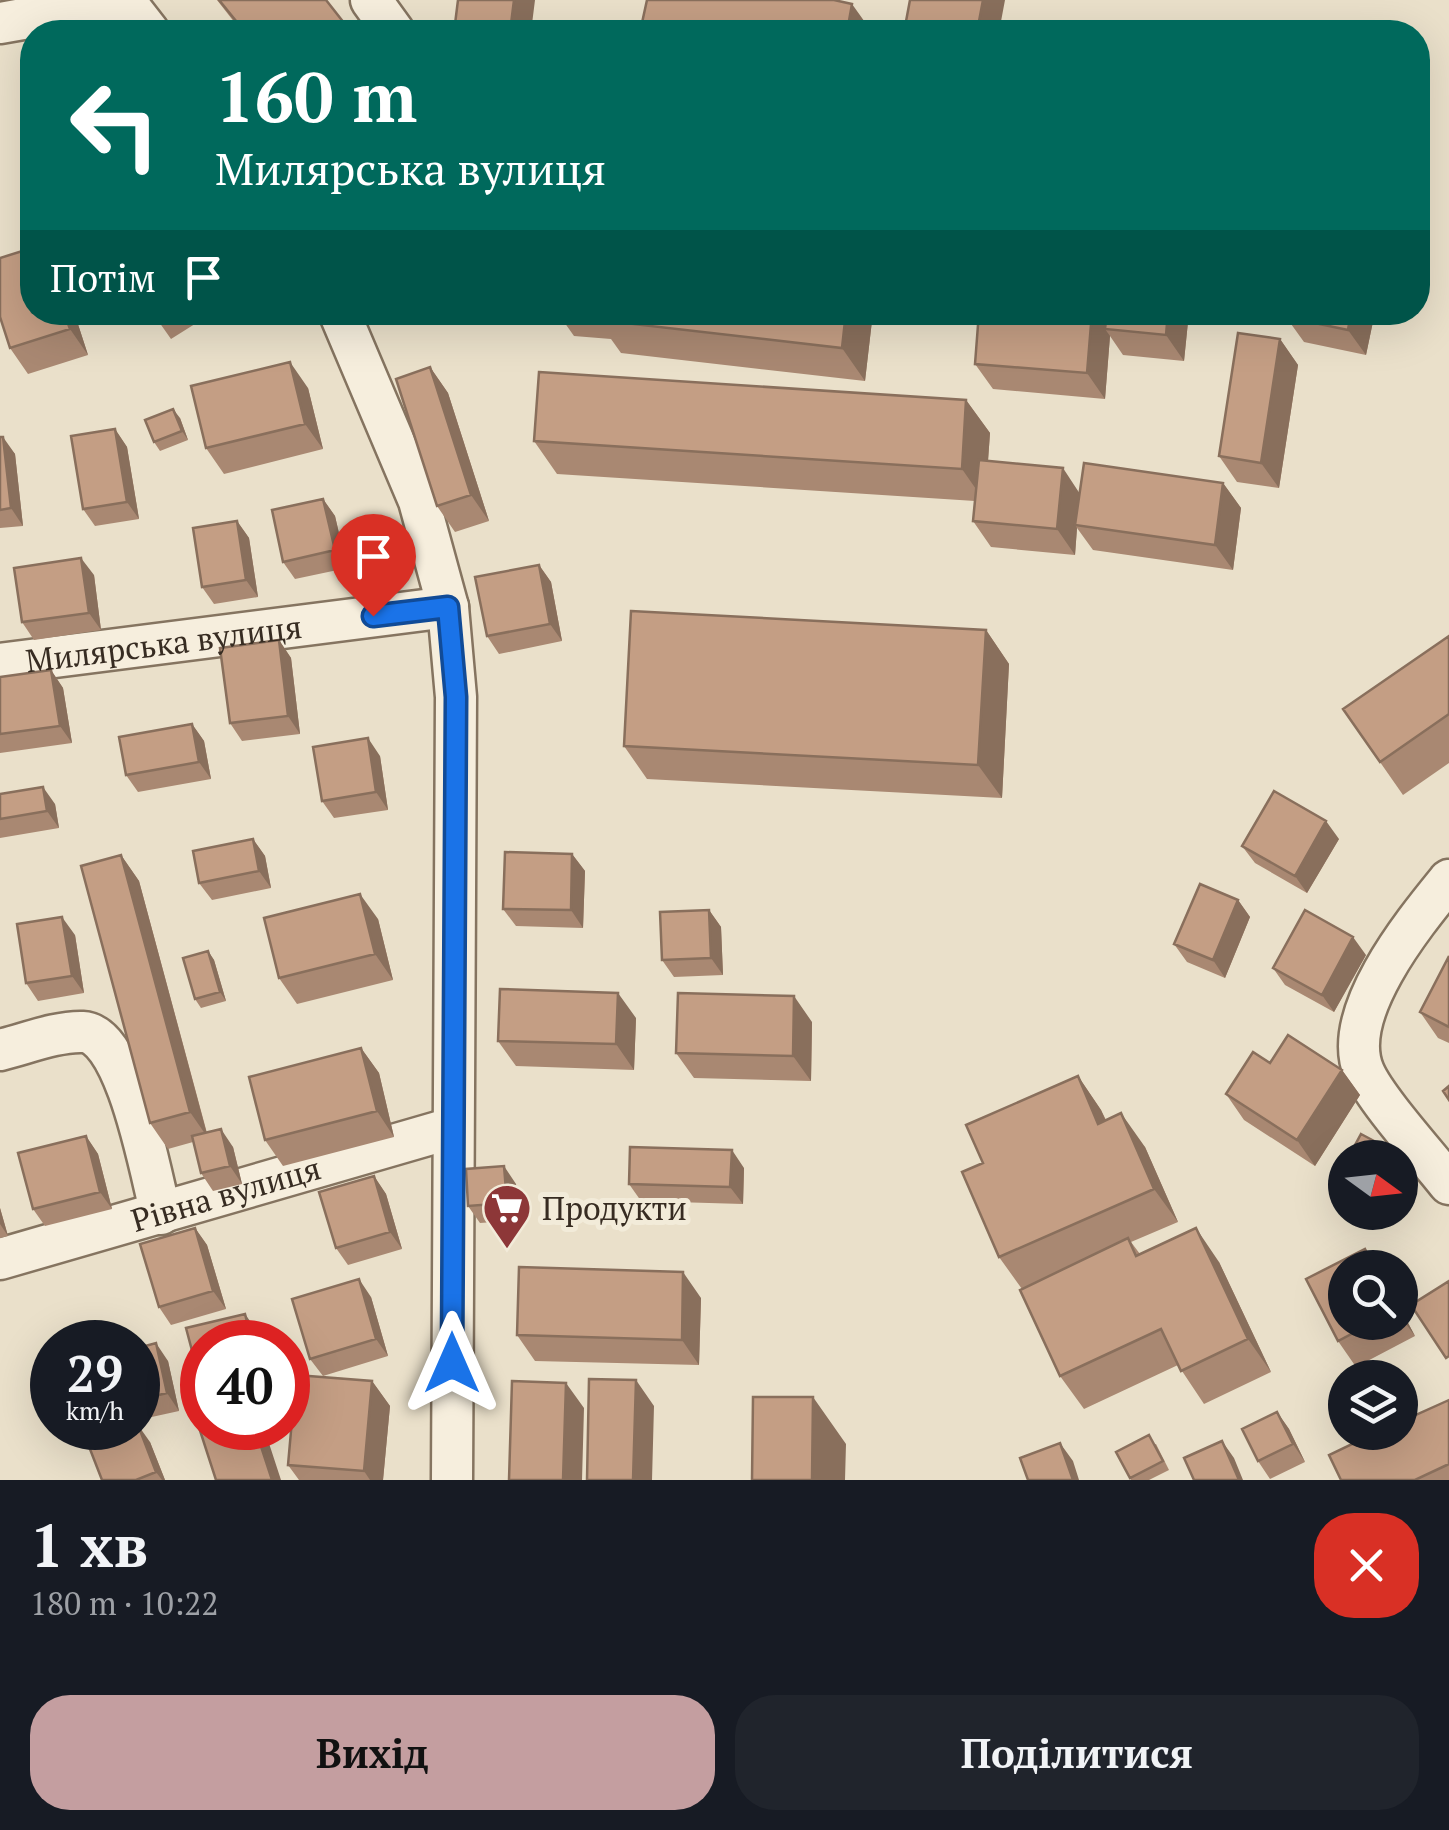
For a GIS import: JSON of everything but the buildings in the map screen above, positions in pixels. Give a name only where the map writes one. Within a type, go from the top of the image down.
[{"type":"street","points":[[0,23],[125,1]]},
{"type":"street","points":[[345,325],[419,501],[448,607],[456,697],[452,1480]]},
{"type":"street","name":"Милярська вулиця","points":[[0,664],[448,607]]},
{"type":"street","points":[[1449,880],[1390,959],[1358,1033],[1364,1074],[1449,1184]]},
{"type":"street","points":[[0,1050],[85,1032],[107,1042],[122,1069],[162,1214]]},
{"type":"street","name":"Рівна вулиця","points":[[0,1259],[452,1128]]},
{"type":"place","name":"Продукти","points":[[507,1250]]},
{"type":"route","points":[[373,616],[448,607],[456,697],[452,849],[452,1363]]}]
